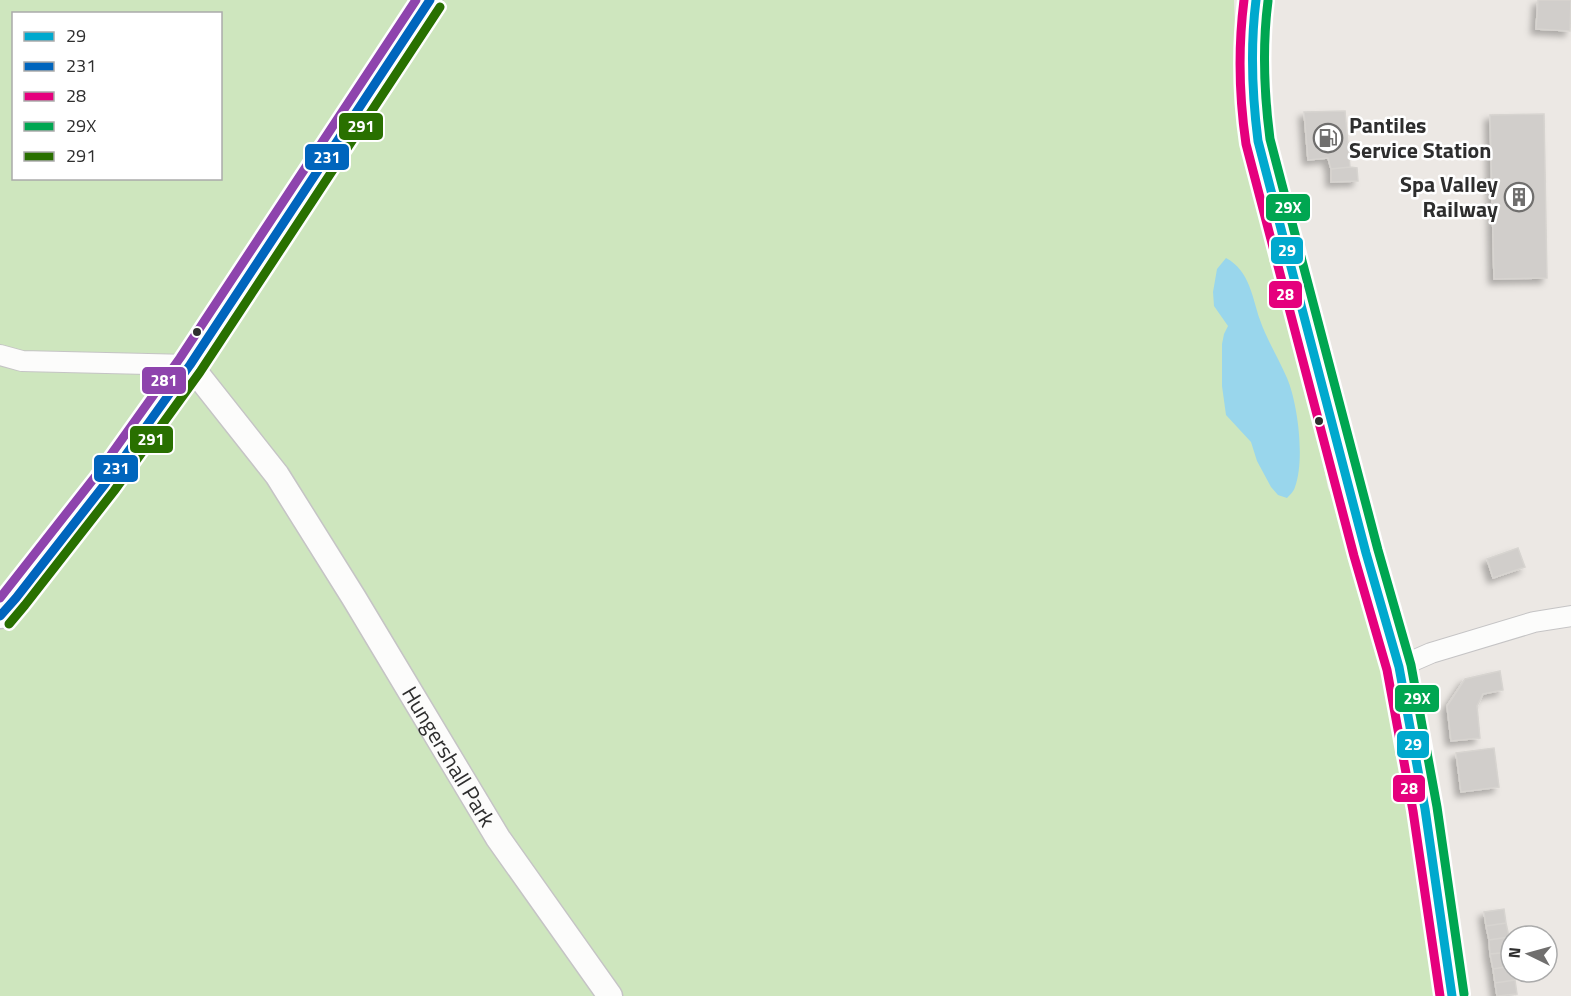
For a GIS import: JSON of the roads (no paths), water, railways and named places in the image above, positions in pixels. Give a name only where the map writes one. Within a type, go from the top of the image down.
[{"type":"highway","points":[[1256,0],[1251,53],[1252,97],[1258,141],[1366,553],[1400,666],[1425,809],[1452,996]]},
{"type":"street","points":[[0,616],[105,484],[190,365],[430,0]]},
{"type":"street","points":[[0,355],[22,361],[190,365]]},
{"type":"street","name":"Hungershall Park","points":[[190,365],[278,475],[498,838],[610,996]]},
{"type":"street","points":[[1400,666],[1431,653],[1534,622],[1571,616]]},
{"type":"water","points":[[1226,258],[1240,270],[1249,285],[1263,327],[1291,389],[1299,432],[1300,462],[1294,488],[1287,498],[1278,495],[1271,487],[1257,461],[1251,442],[1226,415],[1222,386],[1222,344],[1228,326],[1214,306],[1213,292],[1217,269]]},
{"type":"place","name":"Pantiles Service Station","points":[[1328,138]]},
{"type":"place","name":"Spa Valley Railway","points":[[1519,197]]}]
